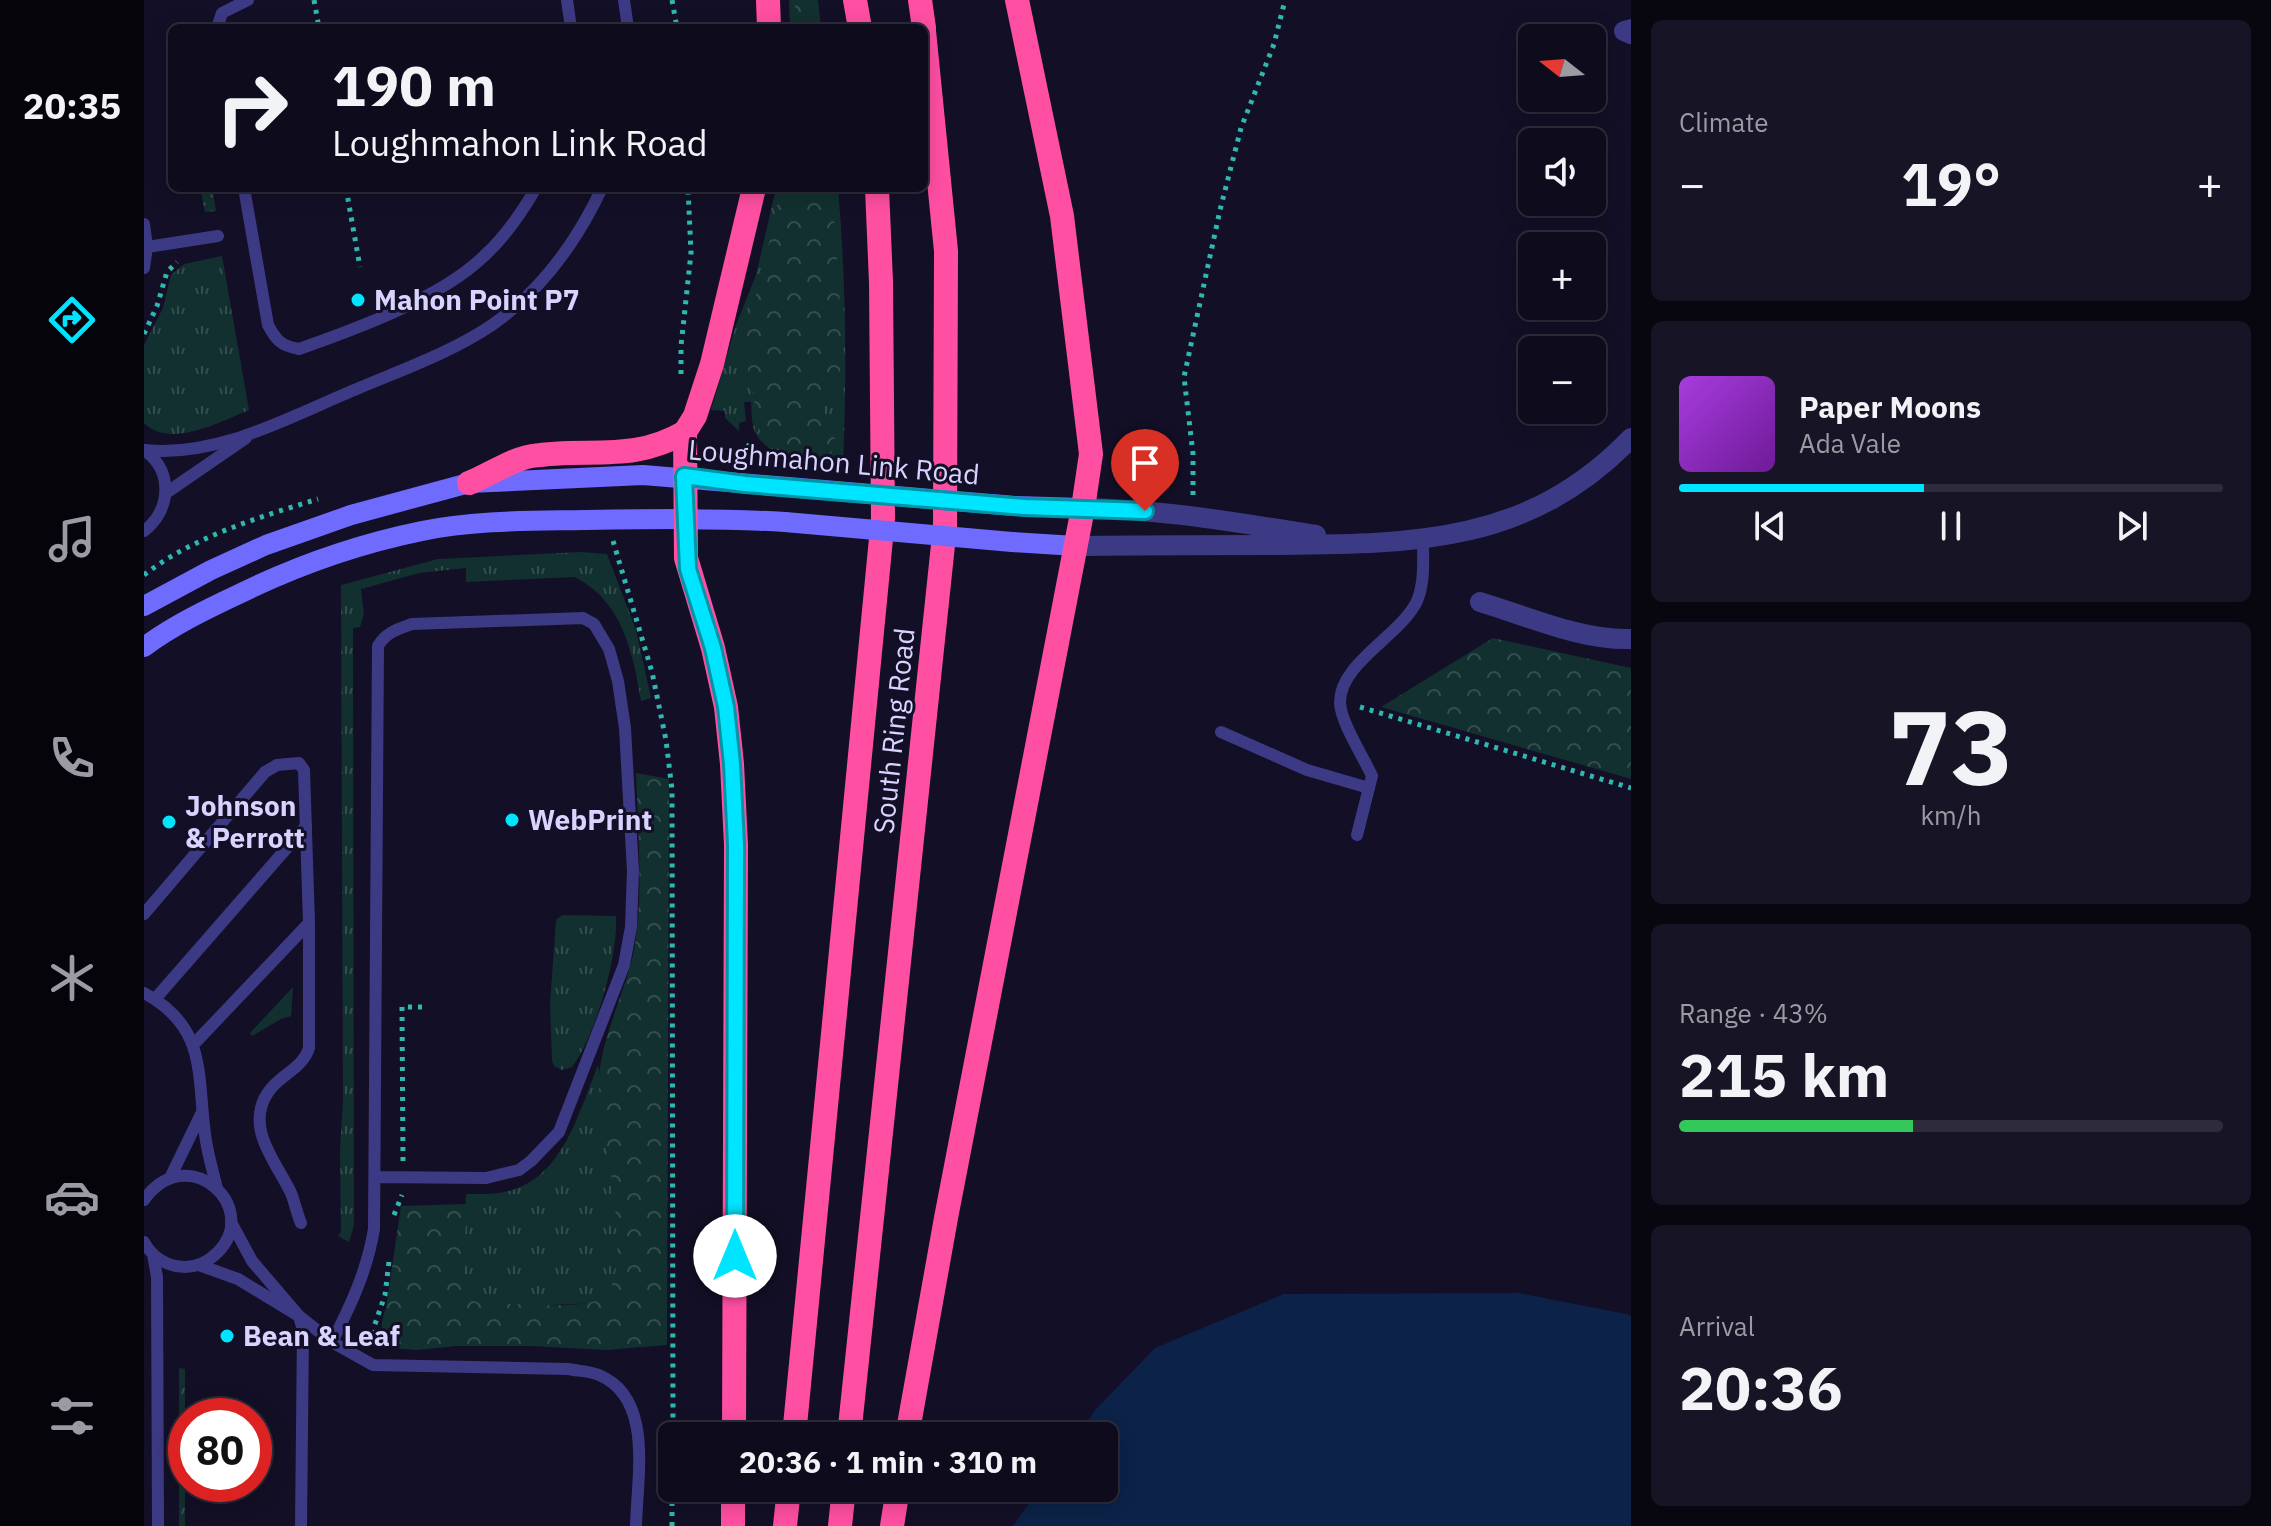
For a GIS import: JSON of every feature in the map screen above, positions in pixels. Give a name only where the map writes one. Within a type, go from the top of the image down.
[{"type":"highway","points":[[855,0],[859,24]]},
{"type":"highway","name":"South Ring Road","points":[[920,0],[923,24]]},
{"type":"highway","points":[[910,1422],[1091,454],[1062,216],[1017,0]]},
{"type":"highway","name":"South Ring Road","points":[[850,1422],[945,526],[946,251],[928,69]]},
{"type":"highway","points":[[469,483],[530,456],[638,451],[665,444],[685,432],[695,416],[712,364],[753,192]]},
{"type":"highway","name":"South Ring Road","points":[[795,1422],[883,518],[877,192]]},
{"type":"highway","points":[[685,432],[684,518],[688,569],[713,648],[726,707],[733,777],[736,845],[734,1422]]},
{"type":"highway","points":[[733,1502],[733,1526]]},
{"type":"highway","points":[[785,1526],[788,1502]]},
{"type":"highway","points":[[840,1526],[843,1502]]},
{"type":"highway","points":[[891,1526],[896,1502]]},
{"type":"main road","name":"Loughmahon Link Road","points":[[144,606],[266,545],[351,515],[469,483],[684,476],[1015,506],[1083,508]]},
{"type":"main road","points":[[144,647],[161,634],[250,588],[354,547],[424,530],[459,526],[684,518],[785,522],[1076,546]]},
{"type":"street","points":[[1076,546],[1379,544],[1423,540],[1485,527],[1526,512],[1589,475],[1631,438]]},
{"type":"street","points":[[1083,508],[1194,516],[1379,544]]},
{"type":"street","points":[[1480,602],[1590,635],[1615,640],[1631,639]]},
{"type":"lane","points":[[218,24],[222,13],[248,0]]},
{"type":"lane","points":[[567,0],[570,24]]},
{"type":"lane","points":[[624,0],[627,24]]},
{"type":"lane","points":[[245,192],[268,325],[276,341],[299,349],[439,290],[463,274],[494,246],[533,192]]},
{"type":"lane","points":[[144,450],[184,451],[256,431],[423,361],[492,325],[538,285],[570,245],[600,192]]},
{"type":"lane","points":[[144,224],[147,247],[144,268]]},
{"type":"lane","points":[[147,247],[218,236]]},
{"type":"lane","points":[[166,493],[256,431]]},
{"type":"lane","points":[[144,450],[159,465],[165,479],[166,493],[163,510],[154,524],[144,531]]},
{"type":"lane","points":[[1357,835],[1372,776],[1341,710],[1340,701],[1345,682],[1357,666],[1409,615],[1422,584],[1423,540]]},
{"type":"lane","points":[[332,1342],[359,1287],[369,1259],[374,1229],[378,646],[382,638],[394,630],[412,624],[583,618],[594,624],[609,649],[618,681],[625,728],[633,871],[631,927],[624,965],[559,1132],[531,1161],[519,1170],[486,1178],[376,1177]]},
{"type":"lane","points":[[1221,732],[1307,770],[1369,788]]},
{"type":"lane","points":[[144,914],[265,772],[277,765],[299,763],[304,770],[306,826],[309,1048],[298,1066],[273,1085],[265,1096],[259,1124],[269,1155],[291,1194],[301,1223]]},
{"type":"lane","points":[[301,1526],[304,1343],[299,1316],[252,1261],[231,1222],[229,1210],[217,1189],[205,1136],[198,1059],[193,1045],[176,1018],[149,996],[306,826]]},
{"type":"lane","points":[[193,1045],[309,923]]},
{"type":"lane","points":[[144,1200],[154,1187],[166,1180],[203,1109]]},
{"type":"lane","points":[[144,1183],[193,1176],[217,1189]]},
{"type":"lane","points":[[199,1265],[222,1249],[231,1222]]},
{"type":"lane","points":[[146,1246],[174,1266],[199,1265],[238,1279],[299,1316],[363,1361],[383,1367],[568,1369],[596,1373],[613,1382],[627,1395],[638,1426],[636,1526]]},
{"type":"lane","points":[[146,1246],[157,1277],[158,1526]]},
{"type":"path","points":[[314,0],[318,24]]},
{"type":"path","points":[[672,0],[676,24]]},
{"type":"path","points":[[1194,516],[1193,454],[1184,377],[1241,128],[1274,44],[1285,0]]},
{"type":"path","points":[[347,192],[360,267]]},
{"type":"path","points":[[681,375],[691,253],[688,192]]},
{"type":"path","points":[[144,334],[157,306],[167,272],[181,260]]},
{"type":"path","points":[[746,445],[766,457],[791,465]]},
{"type":"path","points":[[613,520],[613,548],[652,672],[666,740],[672,790],[673,1422]]},
{"type":"path","points":[[1340,701],[1631,788]]},
{"type":"path","points":[[672,1502],[672,1526]]},
{"type":"green space","points":[[789,0],[818,0],[821,24],[790,24]]},
{"type":"green space","points":[[795,0],[812,0],[815,24],[795,24]]},
{"type":"green space","points":[[201,192],[213,192],[216,211],[205,212]]},
{"type":"green space","points":[[775,192],[838,192],[845,326],[843,464],[795,459],[773,451],[763,444],[754,431],[751,402],[744,402],[746,421],[739,423],[739,431],[725,418],[725,411],[711,410],[736,325],[756,275]]},
{"type":"green space","points":[[780,192],[832,192],[843,348],[839,377],[823,410],[837,444],[826,458],[774,448],[762,436],[756,420],[743,333],[761,280]]},
{"type":"green space","points":[[222,256],[249,410],[195,431],[167,434],[155,430],[144,423],[144,345],[163,308],[171,275],[184,264]]},
{"type":"green space","points":[[581,552],[607,554],[636,630],[651,698],[641,701],[629,647],[615,615],[604,600],[575,577],[466,582],[466,568],[419,573],[361,589],[364,614],[360,627],[353,628],[354,1225],[349,1242],[338,1236],[341,1232],[343,1101],[341,585],[438,559]]},
{"type":"green space","points":[[1493,638],[1631,668],[1631,779],[1381,707]]},
{"type":"green space","points":[[636,773],[669,779],[667,1345],[606,1350],[531,1346],[393,1348],[385,1339],[382,1324],[401,1206],[467,1204],[463,1275],[465,1291],[476,1302],[578,1304],[603,1298],[612,1284],[617,1261],[617,1232],[599,1074],[606,1040],[629,971],[636,934],[639,865]]},
{"type":"green space","points":[[562,915],[616,916],[616,933],[597,1016],[572,1067],[562,1070],[554,1066],[552,1060],[550,1004],[556,920]]},
{"type":"green space","points":[[293,987],[291,1016],[252,1036],[250,1033]]},
{"type":"green space","points":[[598,1065],[617,1201],[618,1276],[610,1294],[600,1303],[478,1308],[460,1287],[466,1194],[509,1191],[528,1183],[543,1171],[567,1140]]},
{"type":"green space","points":[[179,1368],[185,1369],[185,1398],[179,1398]]},
{"type":"green space","points":[[179,1502],[185,1502],[185,1526],[179,1526]]},
{"type":"water","points":[[1519,1293],[1631,1315],[1631,1526],[1013,1526],[1030,1502],[1118,1502],[1118,1422],[1087,1422],[1096,1409],[1155,1348],[1284,1294]]},
{"type":"place","name":"Mahon Point P7","points":[[358,300]]},
{"type":"place","name":"WebPrint","points":[[512,820]]},
{"type":"place","name":"Johnson & Perrott","points":[[169,822]]},
{"type":"place","name":"Bean & Leaf","points":[[227,1336]]},
{"type":"route","points":[[735,1256],[736,845],[732,764],[726,707],[713,648],[686,558],[684,476],[745,484],[1025,507],[1145,511]]}]
